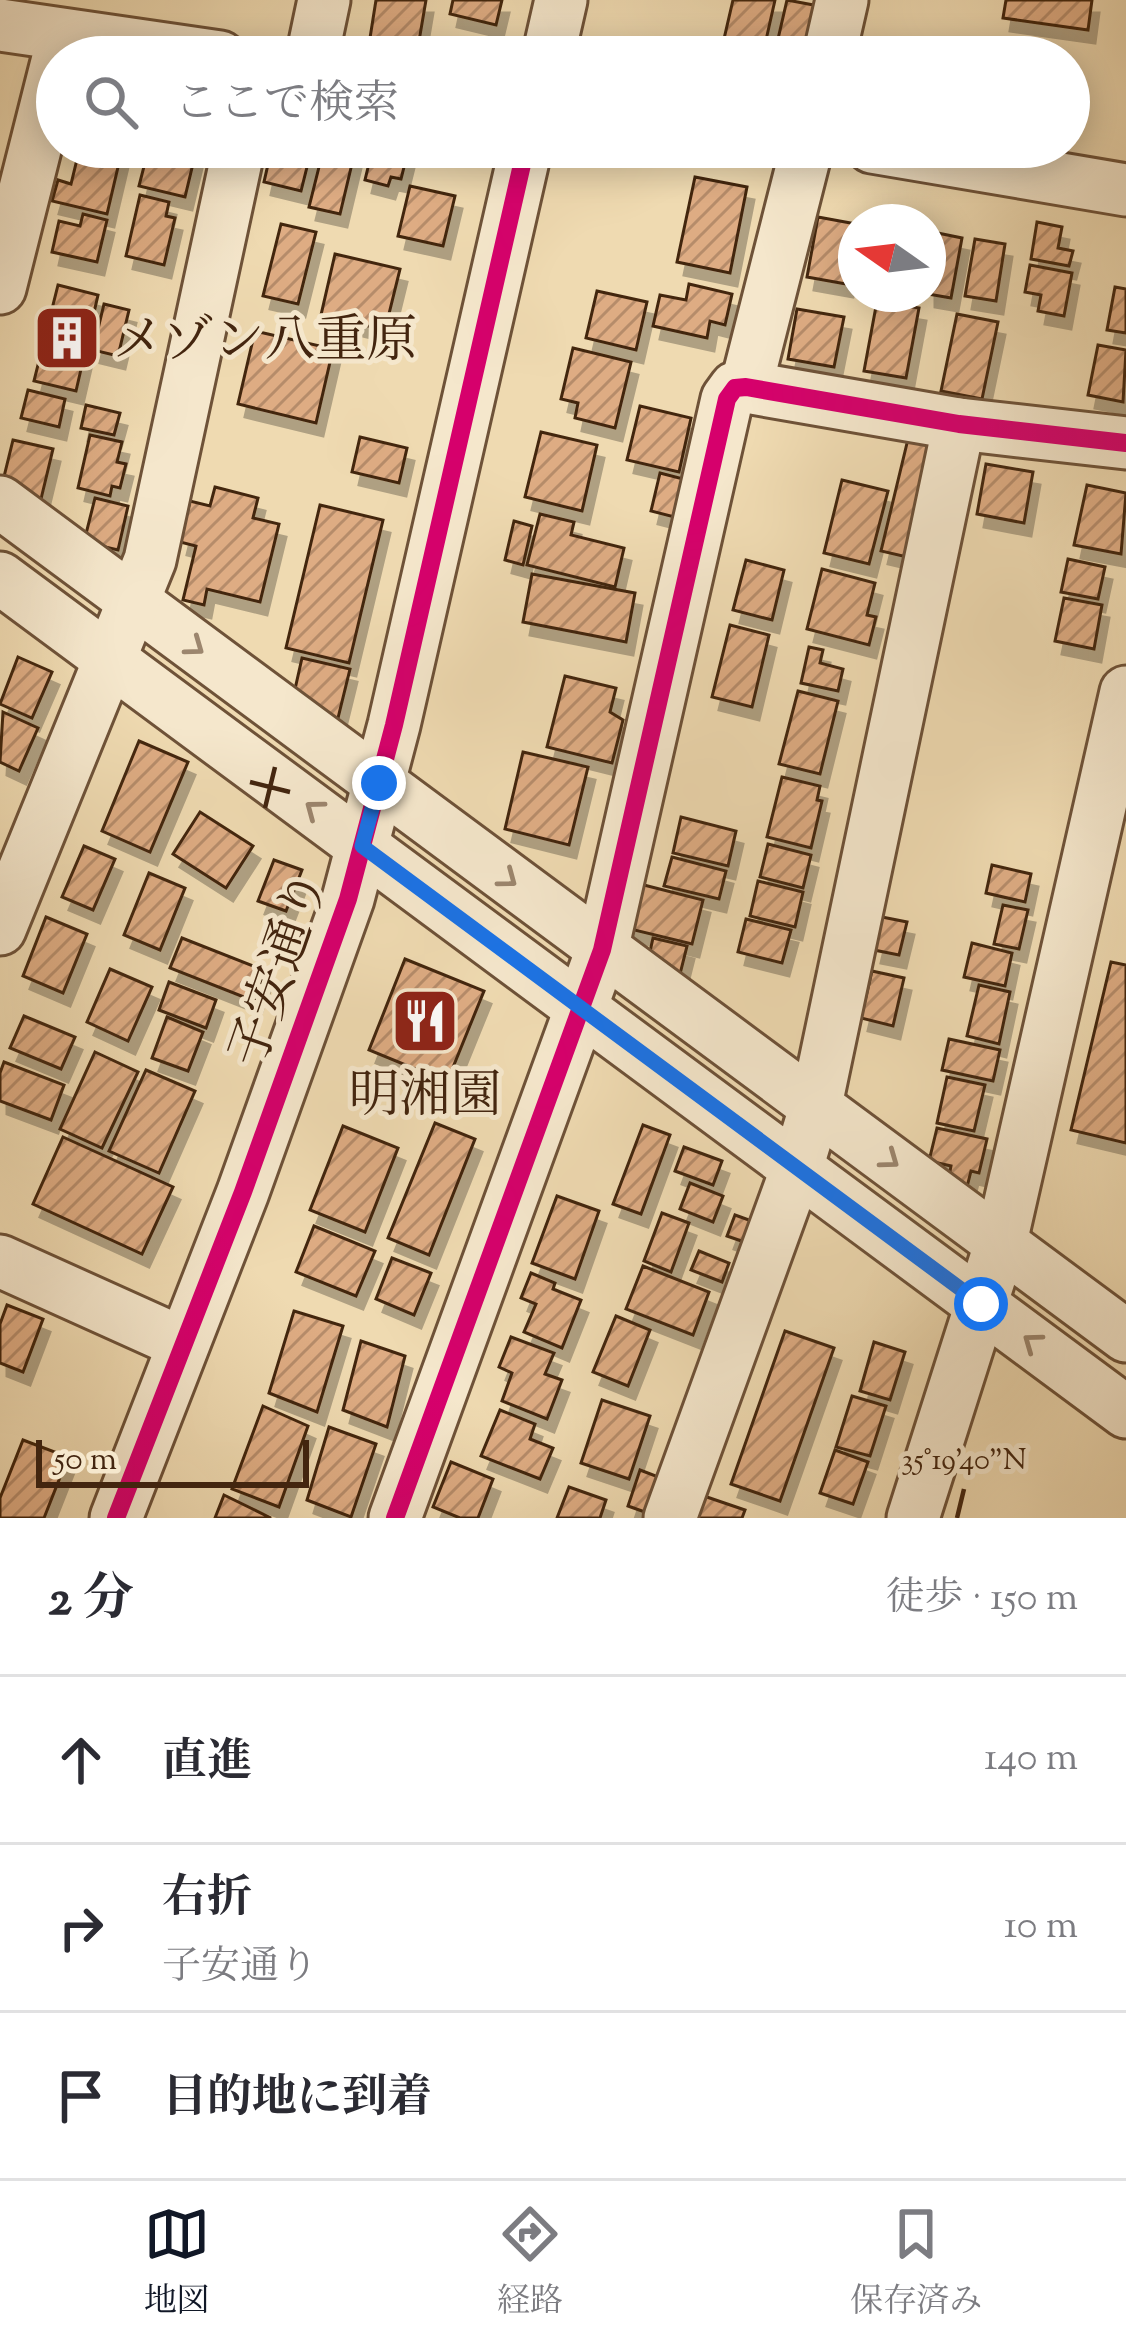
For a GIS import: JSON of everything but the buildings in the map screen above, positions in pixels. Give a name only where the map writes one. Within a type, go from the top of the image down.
[{"type":"street","points":[[316,36],[324,0]]},
{"type":"street","points":[[553,36],[561,0]]},
{"type":"street","points":[[834,36],[842,0]]},
{"type":"street","points":[[0,25],[36,41]]},
{"type":"street","points":[[0,288],[36,146]]},
{"type":"street","points":[[0,929],[150,560],[234,168]]},
{"type":"street","name":"子安通り","points":[[116,1518],[307,1018],[362,846],[521,168]]},
{"type":"street","points":[[746,387],[802,168]]},
{"type":"street","points":[[996,168],[1126,190]]},
{"type":"street","points":[[395,1518],[602,950],[727,399],[735,388],[746,387],[959,424],[1126,443]]},
{"type":"street","points":[[670,1518],[816,1105],[959,424]]},
{"type":"street","points":[[0,502],[1126,1336]]},
{"type":"street","points":[[0,578],[1126,1412]]},
{"type":"street","points":[[913,1518],[1001,1242],[1126,692]]},
{"type":"street","points":[[0,1261],[182,1343]]},
{"type":"cycle path","points":[[116,1518],[243,1192],[348,899],[394,725],[521,168]]},
{"type":"cycle path","points":[[395,1518],[602,950],[727,399],[735,388],[746,387],[959,424],[1126,443]]},
{"type":"place","name":"メゾン八重原","points":[[67,338]]},
{"type":"place","name":"明湘園","points":[[425,1021]]},
{"type":"route","points":[[379,783],[362,846],[981,1304]]}]
